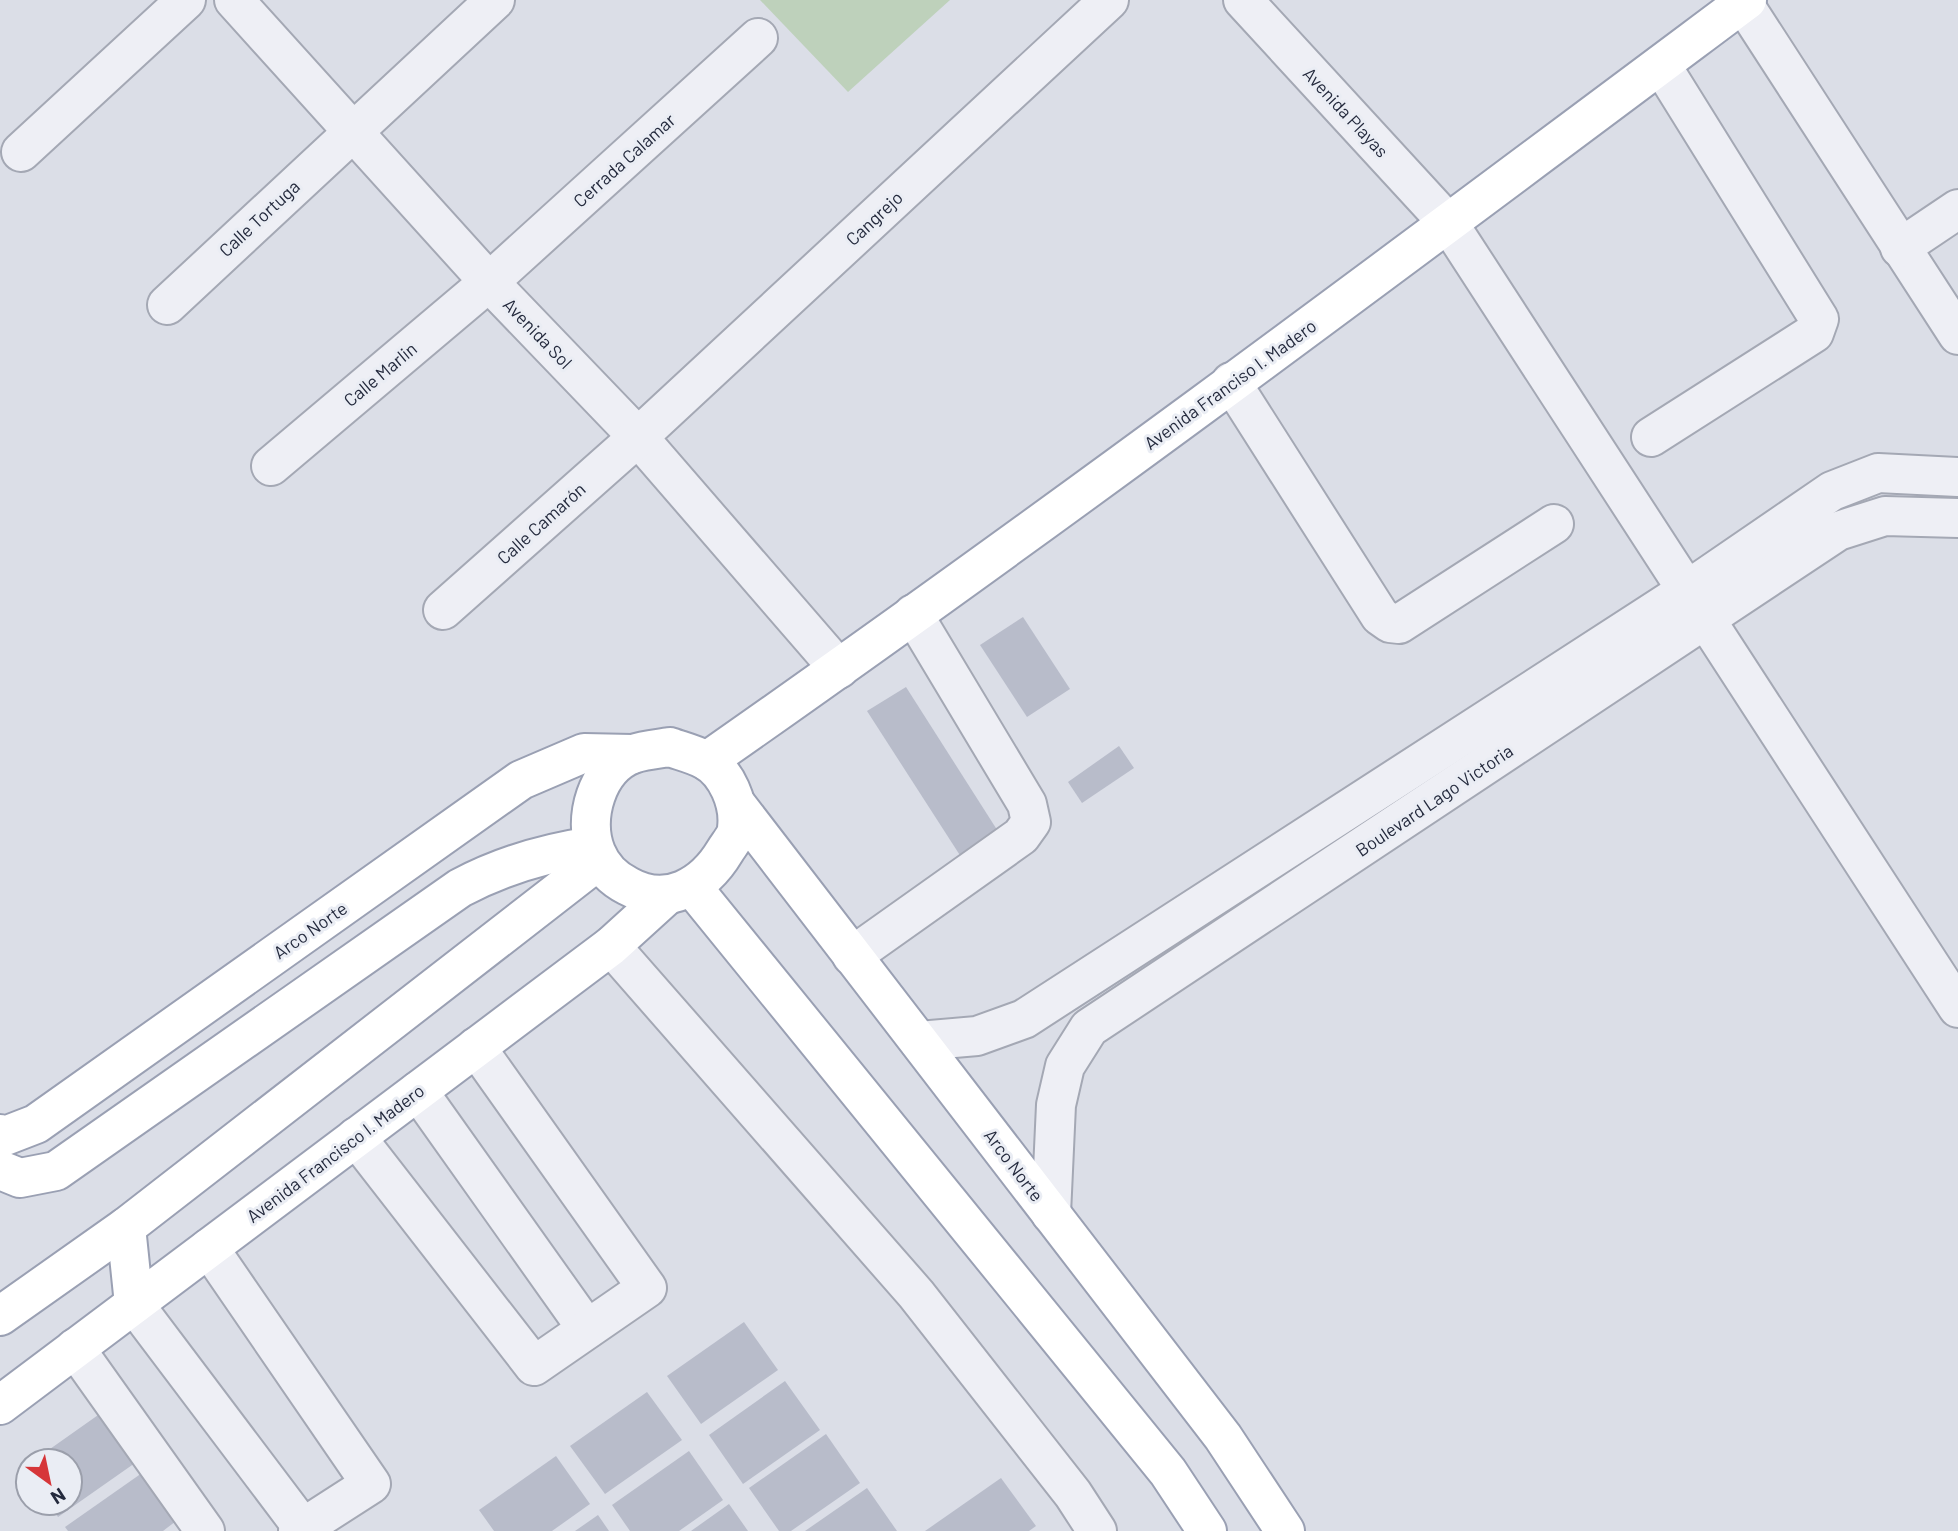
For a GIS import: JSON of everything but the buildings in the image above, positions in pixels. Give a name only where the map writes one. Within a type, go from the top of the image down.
[{"type":"main road","name":"Avenida Franciso I. Madero","points":[[707,761],[839,669],[1449,224],[1745,2]]},
{"type":"main road","points":[[670,747],[707,761],[725,780],[736,804],[737,830],[716,865],[679,892],[639,892],[616,880],[596,853],[589,827],[601,780],[632,754],[670,747]]},
{"type":"main road","name":"Arco Norte","points":[[0,1134],[5,1136],[36,1124],[521,780],[584,754],[632,754]]},
{"type":"main road","name":"Arco Norte","points":[[736,804],[1223,1437],[1285,1531]]},
{"type":"main road","points":[[0,1170],[20,1178],[56,1171],[460,888],[491,871],[549,852],[596,853]]},
{"type":"main road","points":[[0,1316],[126,1227],[596,853]]},
{"type":"main road","points":[[679,892],[1168,1472],[1207,1531]]},
{"type":"main road","name":"Avenida Francisco I. Madero","points":[[0,1405],[679,892]]},
{"type":"main road","points":[[126,1227],[134,1304]]},
{"type":"street","points":[[21,152],[186,0]]},
{"type":"street","name":"Avenida Sol","points":[[234,0],[489,282],[638,437],[839,669]]},
{"type":"street","name":"Calle Tortuga","points":[[166,305],[495,0]]},
{"type":"street","name":"Cangrejo","points":[[638,437],[1109,0]]},
{"type":"street","name":"Avenida Playas","points":[[1243,0],[1449,224],[1698,604],[1944,955],[1958,1008]]},
{"type":"street","points":[[1745,2],[1958,335]]},
{"type":"street","name":"Cerrada Calamar","points":[[489,282],[758,38]]},
{"type":"street","points":[[1651,437],[1814,333],[1819,319],[1814,306],[1661,65]]},
{"type":"street","points":[[1900,248],[1958,209]]},
{"type":"street","name":"Calle Marlin","points":[[271,466],[489,282]]},
{"type":"street","points":[[1231,382],[1380,616],[1390,623],[1399,624],[1554,524]]},
{"type":"street","name":"Calle Camarón","points":[[443,610],[638,437]]},
{"type":"street","name":"Boulevard Lago Victoria","points":[[1051,1214],[1056,1105],[1065,1066],[1089,1028],[1204,952],[1698,604],[1832,491],[1878,473],[1958,477]]},
{"type":"street","name":"Boulevard Lago Victoria","points":[[919,1041],[977,1036],[1024,1019],[1181,918],[1698,604],[1838,531],[1885,516],[1958,518]]},
{"type":"street","points":[[852,956],[1021,836],[1031,822],[1027,804],[913,614]]},
{"type":"street","points":[[1181,918],[1204,952]]},
{"type":"street","points":[[611,946],[916,1294],[1073,1493],[1097,1531]]},
{"type":"street","points":[[356,1137],[534,1366],[647,1288],[476,1047]]},
{"type":"street","points":[[418,1091],[587,1329]]},
{"type":"street","points":[[134,1304],[300,1529],[371,1484],[209,1248]]},
{"type":"street","points":[[75,1348],[205,1531]]},
{"type":"green space","points":[[760,0],[950,0],[848,92]]}]
